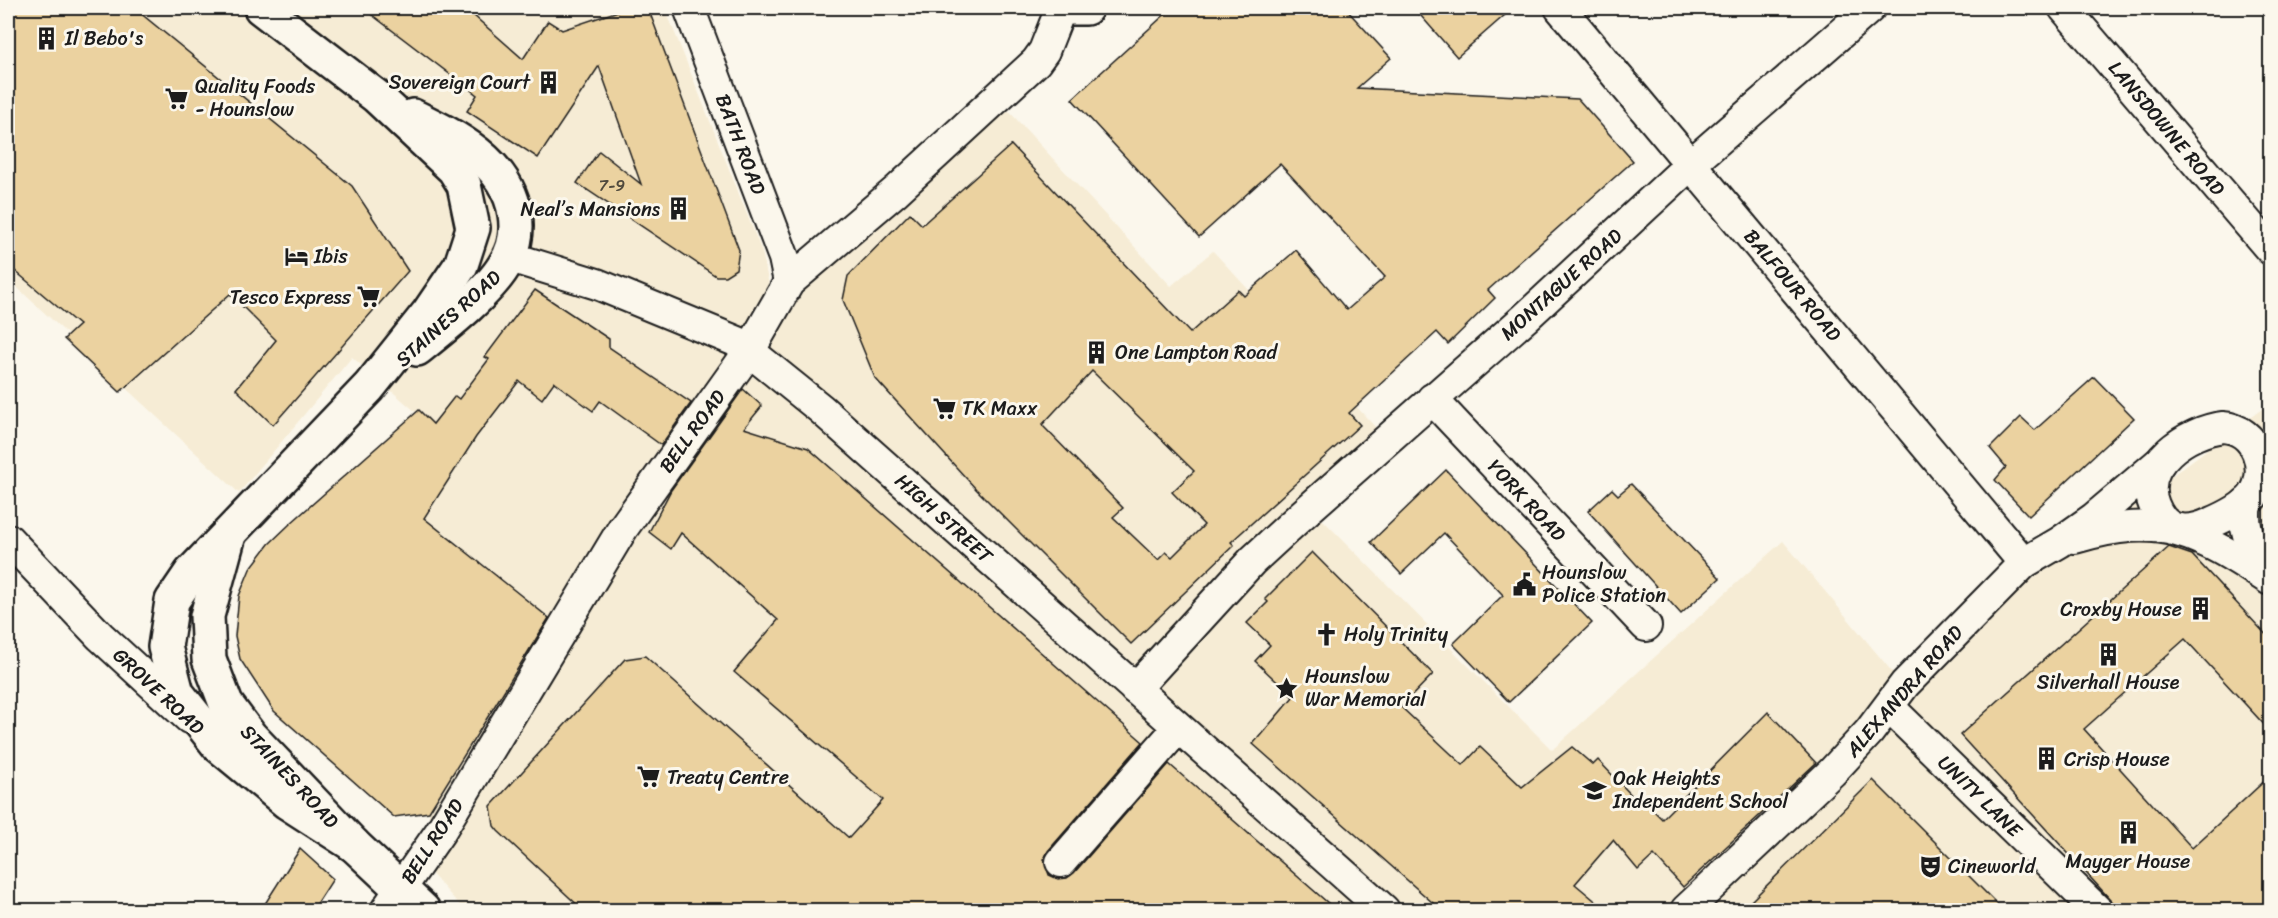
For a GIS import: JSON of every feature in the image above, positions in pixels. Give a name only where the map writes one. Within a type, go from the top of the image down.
[{"type":"main road","name":"STAINES ROAD","points":[[261,8],[377,97],[454,170],[464,184],[473,228],[461,265],[429,312],[369,387],[191,573],[172,601],[165,647],[177,693],[218,745],[287,802],[354,845]]},
{"type":"main road","points":[[1071,8],[1086,8]]},
{"type":"main road","name":"STAINES ROAD","points":[[369,387],[476,297],[503,269],[512,253],[517,235],[512,197],[500,175],[488,162],[455,138],[377,97]]},
{"type":"main road","name":"STAINES ROAD","points":[[229,533],[207,616],[209,659],[226,704],[250,736],[354,845],[403,904]]},
{"type":"street","name":"BATH ROAD","points":[[689,8],[784,258],[789,282]]},
{"type":"street","name":"BELL ROAD","points":[[403,904],[440,832],[623,528],[750,350],[789,282],[896,191],[1036,62],[1044,51],[1061,8]]},
{"type":"street","name":"BALFOUR ROAD","points":[[1560,8],[1692,163],[2024,563]]},
{"type":"street","name":"MONTAGUE ROAD","points":[[1136,689],[1252,561],[1692,163],[1870,8]]},
{"type":"street","name":"LANSDOWNE ROAD","points":[[2064,8],[2271,249]]},
{"type":"street","name":"HIGH STREET","points":[[526,262],[597,284],[738,342],[750,350],[821,409],[1384,910]]},
{"type":"street","name":"YORK ROAD","points":[[1432,399],[1646,626]]},
{"type":"street","points":[[2235,428],[2247,436],[2260,458],[2261,473],[2258,486],[2246,503],[2244,515],[2252,549],[2271,579],[2164,522],[2151,499],[2151,488],[2160,462],[2174,448],[2198,432],[2208,429],[2235,428]]},
{"type":"street","name":"ALEXANDRA ROAD","points":[[1686,910],[1832,772],[1889,707],[1905,684],[2024,563],[2060,542],[2160,462]]},
{"type":"street","points":[[2060,542],[2102,530],[2133,525],[2187,530],[2201,527],[2246,503]]},
{"type":"street","name":"GROVE ROAD","points":[[8,539],[100,636],[218,745]]},
{"type":"street","name":"GROVE ROAD","points":[[100,636],[129,645],[165,647]]},
{"type":"street","name":"UNITY LANE","points":[[1889,707],[2097,910]]},
{"type":"street","points":[[1061,862],[1178,729]]},
{"type":"shaded area","points":[[8,8],[665,8],[762,252],[769,285],[790,302],[803,285],[1005,107],[1171,286],[1213,251],[1377,429],[1301,498],[1552,750],[1783,541],[1914,698],[1962,631],[2270,403],[2270,910],[464,910],[430,872],[429,812],[549,618],[424,518],[467,450],[416,412],[352,357],[239,493],[8,279]]},
{"type":"building","points":[[8,8],[134,8],[352,186],[408,271],[273,425],[236,389],[276,340],[230,294],[120,392],[64,339],[79,325],[8,265]]},
{"type":"building","points":[[363,8],[465,8],[523,59],[548,21],[562,30],[627,8],[648,8],[739,250],[736,269],[725,276],[716,276],[577,183],[599,151],[641,184],[599,66],[538,158],[467,111],[477,95]]},
{"type":"building","points":[[1172,8],[1345,8],[1391,58],[1357,88],[1578,99],[1633,161],[1488,290],[1495,298],[1448,344],[1437,332],[1349,413],[1360,425],[1231,542],[1234,545],[1131,644],[976,489],[875,378],[843,300],[848,276],[910,213],[922,225],[1011,145],[1190,333],[1238,290],[1244,296],[1296,250],[1347,310],[1385,277],[1280,164],[1199,237],[1072,99]],"holes":[[[1092,371],[1194,471],[1172,492],[1204,525],[1172,557],[1166,552],[1158,560],[1113,517],[1123,508],[1042,425]]]},
{"type":"building","points":[[1414,8],[1513,8],[1457,57]]},
{"type":"building","points":[[535,290],[609,339],[609,347],[691,403],[661,445],[600,401],[593,411],[554,382],[542,399],[519,381],[476,437],[424,518],[549,618],[429,812],[394,817],[274,711],[240,659],[235,636],[239,596],[250,569],[269,544],[291,523],[419,410],[433,424],[455,396],[459,399],[489,359],[485,357]]},
{"type":"building","points":[[2094,377],[2134,418],[2029,516],[1995,480],[2006,467],[1990,448],[2021,417],[2035,430]]},
{"type":"building","points":[[743,389],[762,406],[744,428],[808,448],[1143,742],[1048,851],[1044,859],[1049,875],[1058,879],[1067,878],[1074,873],[1169,764],[1336,910],[583,910],[498,831],[494,826],[491,806],[625,659],[645,656],[849,838],[883,800],[734,672],[778,620],[681,533],[671,549],[649,532],[671,490]]},
{"type":"building","name":"Hounslow Police Station","points":[[1446,470],[1592,623],[1509,702],[1453,644],[1503,595],[1444,533],[1401,574],[1371,542]]},
{"type":"building","points":[[1631,484],[1720,578],[1681,614],[1588,511],[1612,489],[1618,495]]},
{"type":"building","points":[[2169,547],[2192,555],[2271,640],[2271,732],[2185,639],[2084,729],[2192,848],[2271,775],[2271,901],[2260,910],[2120,910],[1960,735]]},
{"type":"building","points":[[1312,552],[1433,674],[1401,707],[1463,765],[1480,747],[1522,787],[1572,747],[1593,765],[1598,760],[1639,803],[1642,799],[1662,819],[1768,712],[1816,763],[1683,887],[1654,855],[1638,870],[1613,840],[1575,884],[1606,910],[1441,910],[1253,744],[1293,697],[1255,661],[1270,645],[1247,623],[1268,602],[1265,599]]},
{"type":"building","points":[[1873,780],[2003,910],[1742,910]]},
{"type":"building","points":[[300,849],[333,879],[313,910],[261,910]]},
{"type":"place","name":"Il Bebo's","points":[[47,38]]},
{"type":"place","name":"Sovereign Court","points":[[548,82]]},
{"type":"place","name":"Quality Foods - Hounslow","points":[[177,98]]},
{"type":"place","name":"Neal’s Mansions","points":[[678,209]]},
{"type":"place","name":"Ibis","points":[[296,256]]},
{"type":"place","name":"Tesco Express","points":[[369,297]]},
{"type":"place","name":"One Lampton Road","points":[[1097,352]]},
{"type":"place","name":"TK Maxx","points":[[944,408]]},
{"type":"place","name":"Hounslow Police Station","points":[[1524,584]]},
{"type":"place","name":"Croxby House","points":[[2200,609]]},
{"type":"place","name":"Holy Trinity","points":[[1326,634]]},
{"type":"place","name":"Silverhall House","points":[[2108,655]]},
{"type":"place","name":"Hounslow War Memorial","points":[[1287,688]]},
{"type":"place","name":"Crisp House","points":[[2046,759]]},
{"type":"place","name":"Treaty Centre","points":[[649,777]]},
{"type":"place","name":"Oak Heights Independent School","points":[[1595,790]]},
{"type":"place","name":"Mayger House","points":[[2128,833]]},
{"type":"place","name":"Cineworld","points":[[1930,866]]}]
